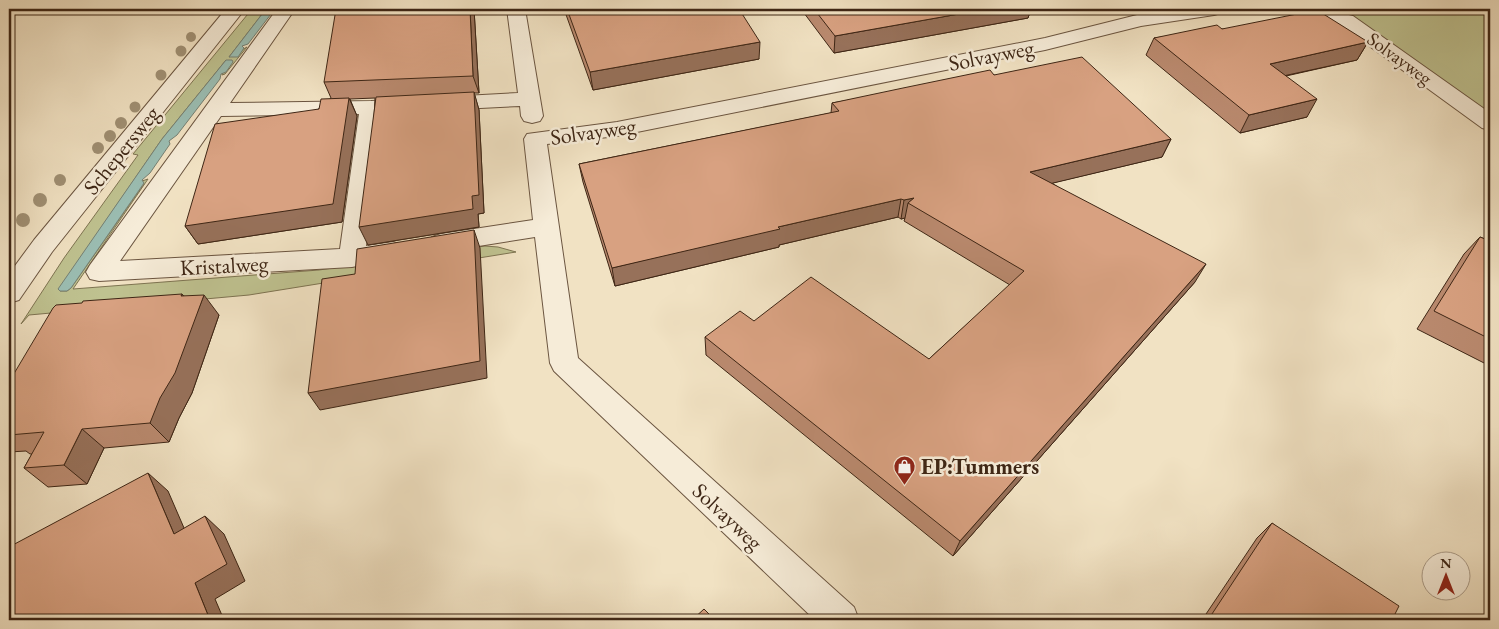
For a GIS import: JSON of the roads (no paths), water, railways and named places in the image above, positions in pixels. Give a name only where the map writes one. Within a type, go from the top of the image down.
[{"type":"street","name":"Schepersweg","points":[[9,293],[43,246],[236,9]]},
{"type":"street","name":"Kristalweg","points":[[286,9],[99,272],[352,258],[545,227]]},
{"type":"street","points":[[516,9],[535,139]]},
{"type":"street","name":"Solvayweg","points":[[841,620],[564,363],[535,139],[617,129],[1045,44],[1134,14],[1214,9]]},
{"type":"street","name":"Solvayweg","points":[[1303,9],[1346,20],[1490,123]]},
{"type":"street","points":[[214,110],[371,107],[530,99]]},
{"type":"street","points":[[352,258],[371,107]]},
{"type":"water","points":[[266,9],[276,9],[269,13],[271,14],[248,44],[242,46],[244,48],[238,57],[229,57]]},
{"type":"water","points":[[226,60],[232,60],[233,62],[226,72],[221,74],[220,79],[177,135],[169,141],[170,144],[150,173],[142,180],[144,183],[71,288],[67,291],[60,291],[58,289],[162,139]]},
{"type":"place","name":"EP:Tummers","points":[[905,485]]}]
